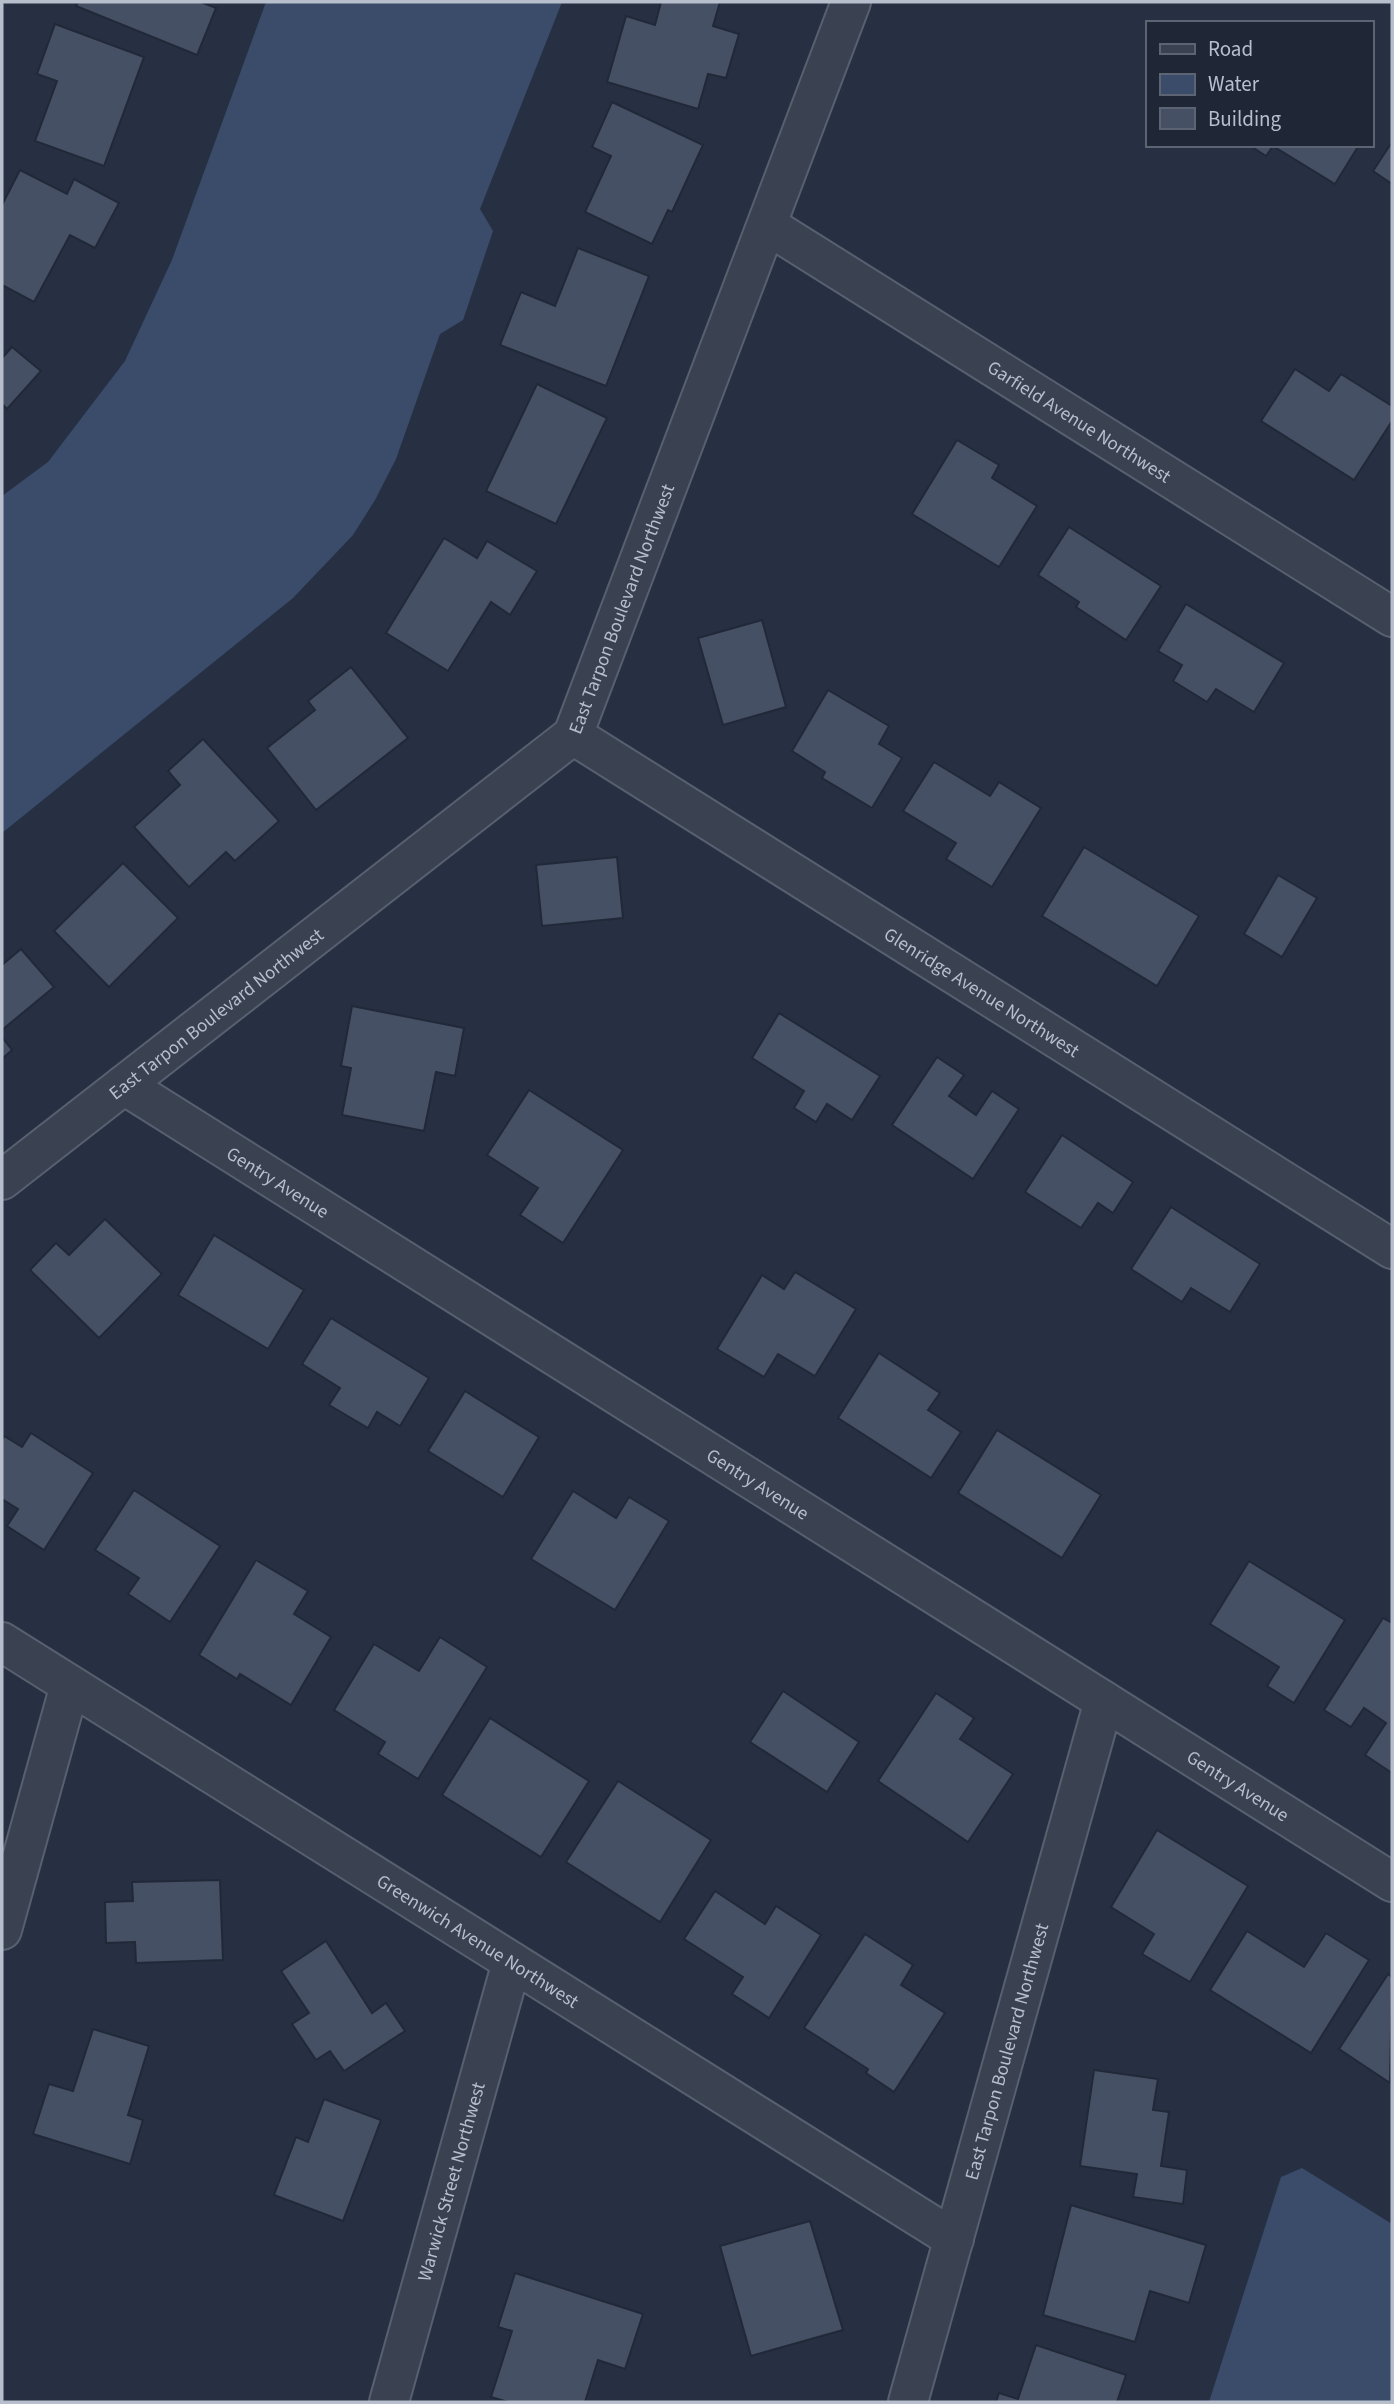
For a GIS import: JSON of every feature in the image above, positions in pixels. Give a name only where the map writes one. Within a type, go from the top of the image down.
[{"type":"street","name":"East Tarpon Boulevard Northwest","points":[[2,1180],[573,735],[851,2]]},
{"type":"street","name":"Garfield Avenue Northwest","points":[[767,225],[1392,617]]},
{"type":"street","name":"Glenridge Avenue Northwest","points":[[573,735],[1392,1249]]},
{"type":"street","name":"Gentry Avenue","points":[[124,1085],[1392,1882]]},
{"type":"street","name":"Greenwich Avenue Northwest","points":[[2,1642],[954,2239]]},
{"type":"street","points":[[2,1930],[71,1685]]},
{"type":"street","name":"East Tarpon Boulevard Northwest","points":[[908,2402],[1104,1701]]},
{"type":"street","name":"Warwick Street Northwest","points":[[389,2402],[512,1962]]},
{"type":"water","points":[[266,2],[562,2],[480,209],[493,231],[463,320],[440,334],[396,459],[353,535],[293,598],[2,833],[2,496],[48,462],[125,361],[172,260]]},
{"type":"water","points":[[1302,2168],[1392,2224],[1392,2402],[1209,2402],[1281,2177]]},
{"type":"building","points":[[78,2],[201,2],[216,8],[197,55],[76,6]]},
{"type":"building","points":[[661,2],[720,2],[713,26],[739,34],[726,78],[708,74],[698,109],[607,82],[626,16],[655,25]]},
{"type":"building","points":[[55,24],[144,57],[104,166],[35,141],[57,81],[37,74]]},
{"type":"building","points":[[612,102],[703,145],[672,212],[668,210],[652,244],[585,212],[611,156],[592,147]]},
{"type":"building","points":[[1392,142],[1392,184],[1373,171]]},
{"type":"building","points":[[1252,147],[1272,147],[1266,156]]},
{"type":"building","points":[[1275,147],[1358,147],[1335,184]]},
{"type":"building","points":[[20,170],[67,194],[74,179],[119,203],[95,248],[70,235],[34,302],[2,285],[2,205]]},
{"type":"building","points":[[578,248],[649,276],[606,386],[500,345],[521,292],[555,306]]},
{"type":"building","points":[[12,347],[41,371],[7,409],[2,404],[2,358]]},
{"type":"building","points":[[1295,369],[1329,391],[1341,374],[1392,406],[1392,421],[1354,480],[1261,421]]},
{"type":"building","points":[[537,384],[607,418],[556,524],[486,491]]},
{"type":"building","points":[[957,440],[999,465],[992,478],[1037,506],[999,567],[912,514]]},
{"type":"building","points":[[1069,527],[1161,586],[1126,640],[1076,607],[1079,602],[1038,575]]},
{"type":"building","points":[[444,538],[477,558],[487,541],[537,571],[510,615],[491,602],[448,671],[386,633]]},
{"type":"building","points":[[1186,604],[1284,663],[1254,712],[1216,689],[1207,702],[1173,681],[1182,665],[1158,651]]},
{"type":"building","points":[[762,620],[786,707],[723,725],[698,638]]},
{"type":"building","points":[[351,667],[408,738],[316,810],[267,748],[315,710],[308,701]]},
{"type":"building","points":[[828,690],[889,726],[879,744],[902,758],[872,808],[822,778],[825,772],[792,751]]},
{"type":"building","points":[[203,739],[279,821],[235,861],[226,852],[189,887],[134,827],[180,785],[168,771]]},
{"type":"building","points":[[934,762],[990,796],[999,782],[1041,808],[992,887],[946,859],[956,843],[903,811]]},
{"type":"building","points":[[1084,847],[1199,916],[1157,986],[1042,916]]},
{"type":"building","points":[[617,857],[623,918],[542,926],[536,865]]},
{"type":"building","points":[[123,863],[178,918],[109,987],[54,931]]},
{"type":"building","points":[[1278,875],[1317,898],[1282,957],[1244,934]]},
{"type":"building","points":[[21,949],[54,987],[2,1030],[2,965]]},
{"type":"building","points":[[352,1006],[464,1028],[455,1076],[436,1072],[424,1131],[342,1115],[351,1068],[341,1066]]},
{"type":"building","points":[[779,1013],[880,1076],[852,1120],[827,1104],[816,1122],[794,1108],[804,1091],[752,1058]]},
{"type":"building","points":[[2,1037],[12,1050],[2,1059]]},
{"type":"building","points":[[937,1057],[964,1075],[949,1096],[976,1115],[992,1091],[1019,1109],[973,1179],[892,1125]]},
{"type":"building","points":[[529,1090],[623,1150],[563,1243],[520,1215],[538,1188],[487,1155]]},
{"type":"building","points":[[1062,1135],[1133,1182],[1113,1213],[1098,1203],[1081,1228],[1025,1192]]},
{"type":"building","points":[[1171,1207],[1260,1264],[1230,1312],[1191,1288],[1182,1302],[1131,1269]]},
{"type":"building","points":[[105,1219],[162,1274],[99,1338],[30,1270],[56,1243],[69,1255]]},
{"type":"building","points":[[214,1235],[304,1290],[268,1349],[178,1295]]},
{"type":"building","points":[[795,1272],[856,1309],[815,1376],[778,1354],[764,1377],[717,1349],[762,1275],[784,1289]]},
{"type":"building","points":[[331,1318],[429,1378],[400,1426],[377,1412],[368,1428],[329,1405],[340,1388],[302,1364]]},
{"type":"building","points":[[879,1353],[940,1393],[928,1410],[961,1432],[931,1478],[838,1418]]},
{"type":"building","points":[[465,1391],[539,1437],[503,1497],[428,1451]]},
{"type":"building","points":[[997,1430],[1101,1495],[1062,1558],[958,1493]]},
{"type":"building","points":[[31,1433],[93,1473],[44,1550],[7,1526],[18,1509],[2,1499],[2,1440],[4,1436],[22,1447]]},
{"type":"building","points":[[134,1490],[220,1546],[170,1622],[128,1594],[139,1578],[95,1550]]},
{"type":"building","points":[[573,1491],[616,1518],[629,1497],[669,1521],[615,1610],[531,1559]]},
{"type":"building","points":[[256,1560],[308,1591],[294,1614],[331,1637],[291,1705],[240,1674],[237,1679],[199,1655]]},
{"type":"building","points":[[1249,1561],[1345,1620],[1294,1703],[1267,1686],[1279,1667],[1210,1624]]},
{"type":"building","points":[[1383,1618],[1392,1623],[1392,1773],[1365,1755],[1386,1723],[1364,1708],[1351,1727],[1324,1710]]},
{"type":"building","points":[[440,1637],[487,1667],[418,1779],[378,1754],[385,1742],[334,1710],[374,1644],[419,1671]]},
{"type":"building","points":[[783,1691],[859,1742],[827,1792],[750,1742]]},
{"type":"building","points":[[936,1693],[974,1718],[960,1739],[1013,1774],[968,1842],[878,1781]]},
{"type":"building","points":[[490,1718],[589,1781],[541,1857],[442,1795]]},
{"type":"building","points":[[618,1781],[711,1840],[660,1922],[566,1862]]},
{"type":"building","points":[[1157,1830],[1248,1886],[1190,1982],[1142,1954],[1154,1934],[1111,1907]]},
{"type":"building","points":[[220,1880],[223,1960],[136,1963],[135,1942],[106,1943],[105,1902],[133,1901],[132,1882]]},
{"type":"building","points":[[715,1891],[765,1924],[776,1906],[821,1935],[769,2018],[732,1994],[743,1977],[684,1939]]},
{"type":"building","points":[[1247,1931],[1304,1967],[1326,1933],[1369,1960],[1311,2053],[1210,1990]]},
{"type":"building","points":[[865,1934],[913,1965],[901,1985],[945,2013],[894,2092],[866,2073],[868,2069],[804,2028]]},
{"type":"building","points":[[326,1941],[372,2013],[386,2003],[405,2031],[344,2071],[330,2051],[316,2060],[292,2024],[309,2013],[281,1971]]},
{"type":"building","points":[[1388,1974],[1392,1977],[1390,2083],[1339,2049]]},
{"type":"building","points":[[93,2029],[149,2046],[128,2115],[143,2120],[130,2164],[33,2134],[49,2084],[73,2091]]},
{"type":"building","points":[[1094,2070],[1158,2079],[1153,2110],[1169,2112],[1161,2166],[1187,2170],[1183,2204],[1133,2197],[1137,2174],[1080,2166]]},
{"type":"building","points":[[324,2099],[381,2120],[343,2221],[274,2195],[296,2137],[308,2142]]},
{"type":"building","points":[[1071,2205],[1206,2245],[1189,2303],[1150,2291],[1135,2342],[1043,2315]]},
{"type":"building","points":[[810,2221],[843,2330],[751,2356],[720,2246]]},
{"type":"building","points":[[515,2273],[643,2314],[625,2369],[598,2360],[585,2402],[508,2402],[491,2397],[512,2331],[498,2327]]},
{"type":"building","points":[[1036,2345],[1126,2375],[1117,2402],[996,2402],[999,2393],[1018,2399]]}]
